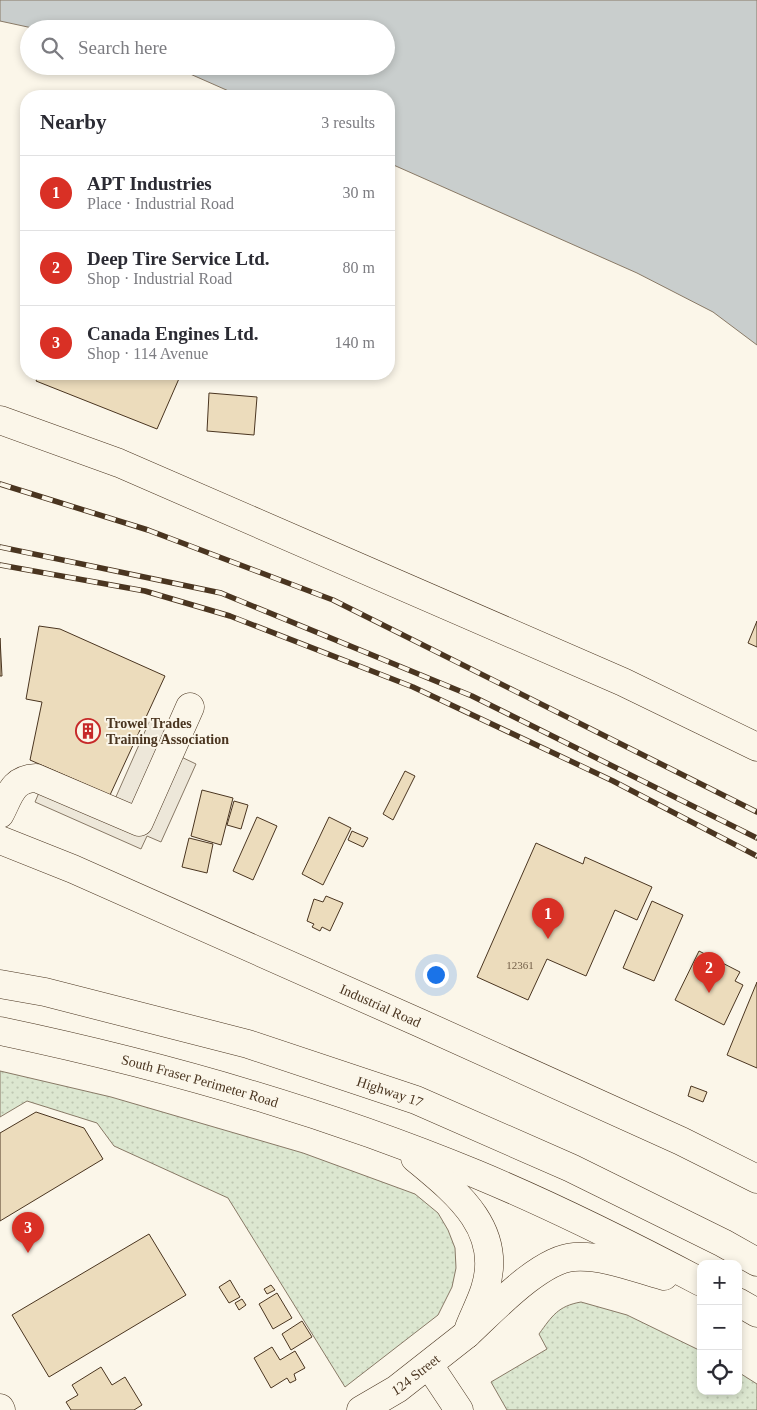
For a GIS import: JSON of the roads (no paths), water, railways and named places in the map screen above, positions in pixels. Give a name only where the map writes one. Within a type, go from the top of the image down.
[{"type":"main road","points":[[0,420],[137,470],[623,682],[757,747]]},
{"type":"main road","points":[[0,814],[16,783],[24,778],[36,778],[139,822],[190,707]]},
{"type":"main road","name":"Industrial Road","points":[[0,840],[73,868],[420,1022],[681,1141],[757,1179]]},
{"type":"main road","name":"Highway 17","points":[[0,984],[45,992],[248,1044],[416,1100],[571,1168],[724,1243],[757,1262]]},
{"type":"main road","name":"South Fraser Perimeter Road","points":[[0,1031],[53,1042],[230,1089],[397,1143]]},
{"type":"main road","points":[[397,1143],[550,1207],[697,1280]]},
{"type":"main road","points":[[397,1143],[461,1197],[476,1216],[485,1238],[489,1264],[486,1288],[467,1334]]},
{"type":"main road","name":"124 Street","points":[[361,1410],[397,1388],[429,1365],[544,1267],[572,1257],[604,1259],[697,1285]]},
{"type":"main road","points":[[742,1304],[757,1313]]},
{"type":"main road","points":[[429,1365],[459,1410]]},
{"type":"railway","points":[[0,484],[148,530],[333,600],[757,812]]},
{"type":"railway","points":[[0,547],[221,593],[472,696],[757,838]]},
{"type":"railway","points":[[0,565],[145,591],[230,616],[413,687],[613,781],[757,856]]},
{"type":"place","name":"Trowel Trades Training Association","points":[[88,731]]},
{"type":"place","name":"APT Industries","points":[[548,939]]},
{"type":"place","name":"Deep Tire Service Ltd.","points":[[709,993]]},
{"type":"place","name":"Canada Engines Ltd.","points":[[28,1253]]}]
